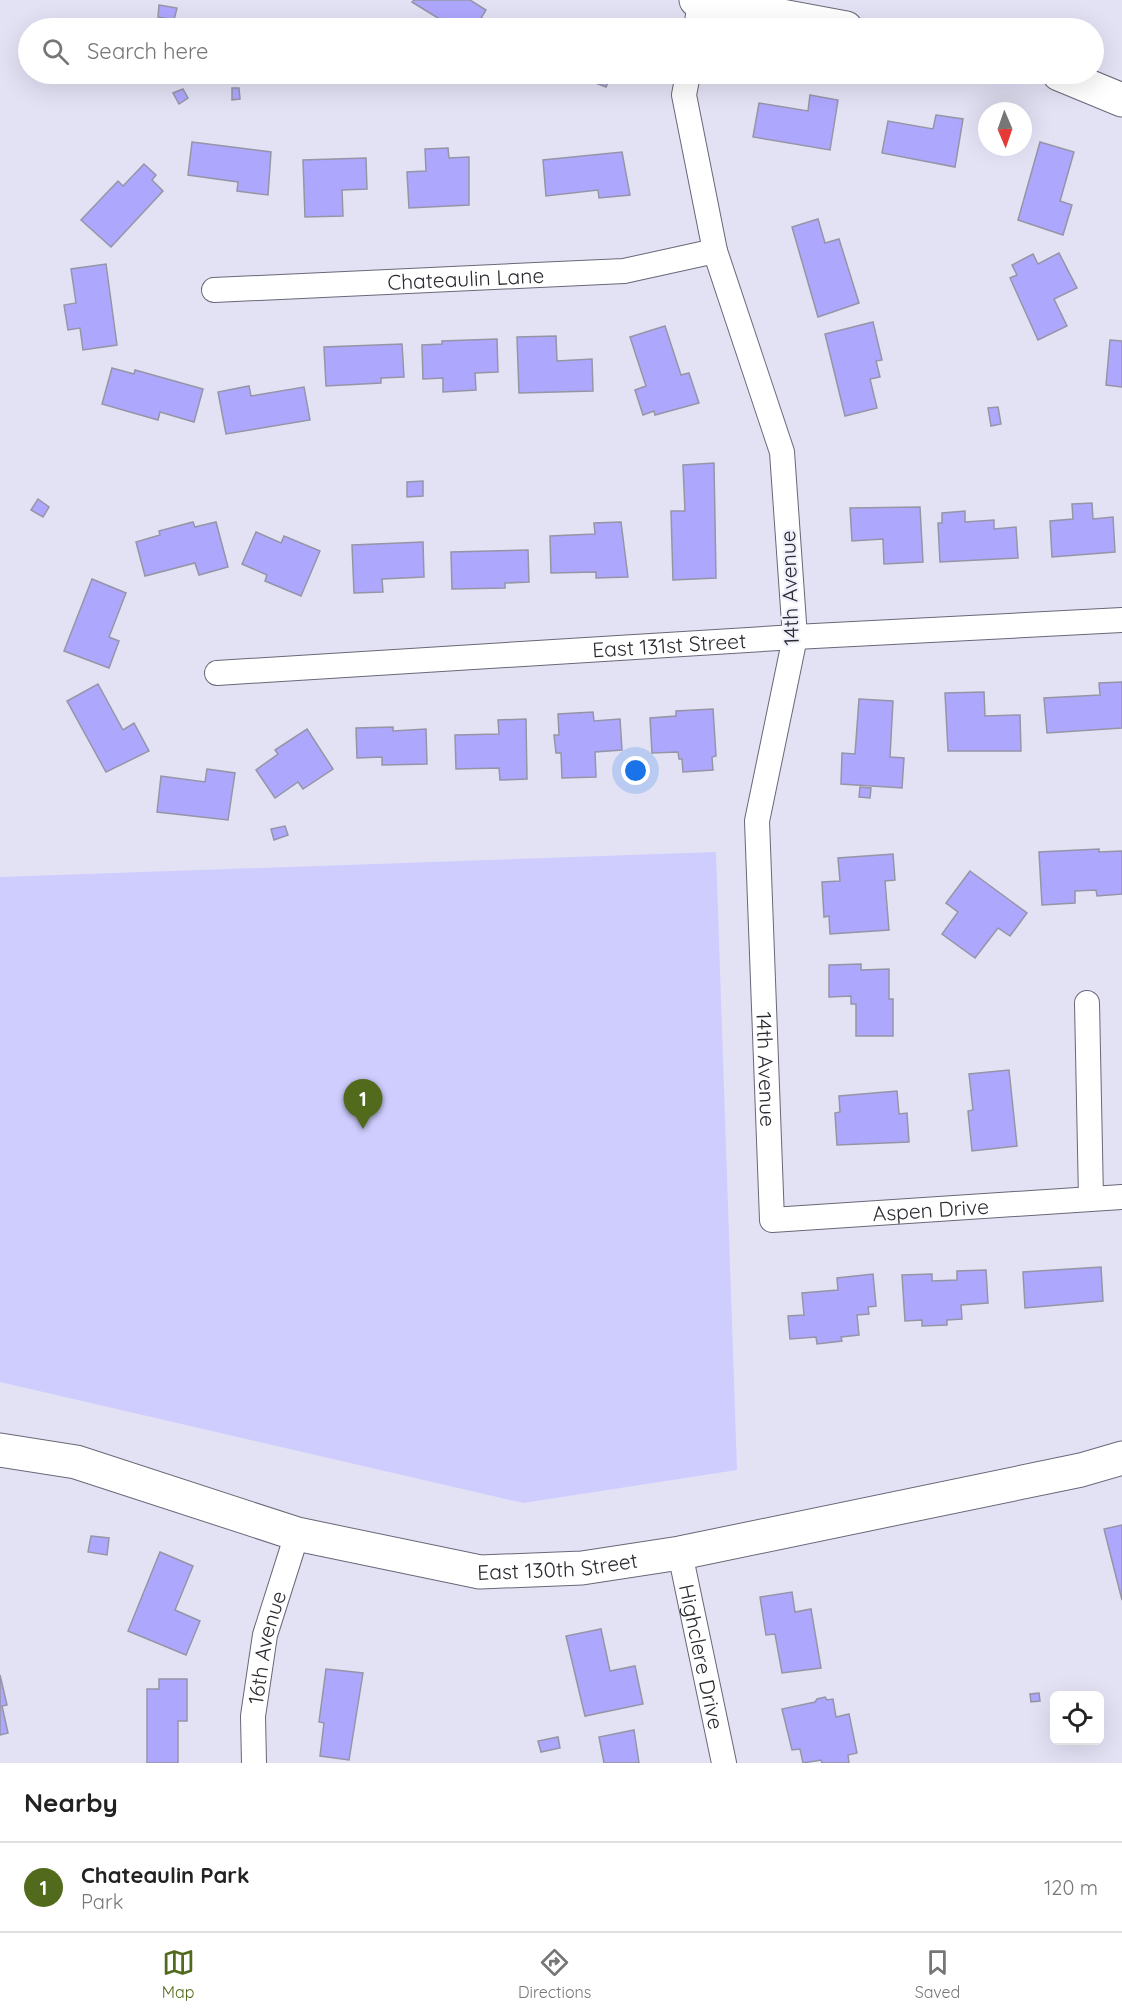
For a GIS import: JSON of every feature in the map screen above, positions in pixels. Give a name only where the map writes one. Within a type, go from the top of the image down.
[{"type":"street","points":[[697,10],[763,18]]},
{"type":"street","name":"14th Avenue","points":[[686,84],[684,96],[715,251],[782,452],[795,637],[757,821],[772,1220]]},
{"type":"street","points":[[1083,84],[1122,100]]},
{"type":"street","name":"Chateaulin Lane","points":[[214,290],[624,272],[715,251]]},
{"type":"street","name":"East 131st Street","points":[[217,673],[795,637],[1122,620]]},
{"type":"street","points":[[1087,1003],[1091,1198]]},
{"type":"street","name":"Aspen Drive","points":[[772,1220],[1122,1197]]},
{"type":"street","name":"East 130th Street","points":[[0,1450],[76,1462],[297,1533],[480,1572],[582,1568],[680,1552],[1081,1470],[1122,1458]]},
{"type":"street","name":"16th Avenue","points":[[254,1763],[254,1716],[265,1635],[297,1533]]},
{"type":"street","name":"Highclere Drive","points":[[680,1552],[724,1763]]},
{"type":"shaded area","points":[[716,852],[737,1470],[523,1503],[0,1382],[0,877]]},
{"type":"building","points":[[414,0],[470,0],[486,10],[481,18],[438,18],[412,2]]},
{"type":"building","points":[[159,5],[177,8],[174,18],[158,17]]},
{"type":"building","points":[[232,88],[239,88],[240,99],[232,100]]},
{"type":"building","points":[[183,89],[188,98],[179,104],[173,93]]},
{"type":"building","points":[[810,95],[838,100],[830,150],[753,137],[759,103],[808,111]]},
{"type":"building","points":[[936,115],[963,119],[955,167],[882,153],[888,121],[933,129]]},
{"type":"building","points":[[192,142],[271,152],[268,195],[237,191],[238,182],[188,175]]},
{"type":"building","points":[[1040,142],[1074,152],[1060,201],[1072,205],[1063,235],[1018,220]]},
{"type":"building","points":[[448,148],[449,158],[469,157],[469,205],[409,208],[407,172],[426,171],[425,149]]},
{"type":"building","points":[[622,152],[630,195],[599,198],[598,190],[546,196],[543,160]]},
{"type":"building","points":[[366,158],[367,189],[342,190],[343,216],[305,217],[303,160]]},
{"type":"building","points":[[144,164],[156,175],[152,180],[163,191],[111,247],[81,220],[118,181],[123,186]]},
{"type":"building","points":[[818,219],[825,243],[839,239],[859,303],[818,317],[792,227]]},
{"type":"building","points":[[1059,253],[1077,288],[1054,299],[1067,326],[1038,340],[1010,278],[1017,275],[1012,265],[1033,254],[1038,264]]},
{"type":"building","points":[[106,264],[117,345],[83,350],[80,328],[68,330],[64,305],[76,303],[71,269]]},
{"type":"building","points":[[873,322],[882,360],[876,361],[880,377],[870,379],[877,408],[845,416],[825,334]]},
{"type":"building","points":[[665,326],[681,375],[689,373],[699,403],[655,415],[654,411],[643,415],[635,390],[646,386],[630,337]]},
{"type":"building","points":[[556,336],[557,361],[592,359],[593,391],[519,393],[517,337]]},
{"type":"building","points":[[497,339],[498,372],[475,373],[476,390],[443,392],[443,378],[423,379],[422,345],[442,344],[442,341]]},
{"type":"building","points":[[1110,340],[1122,341],[1122,387],[1106,385]]},
{"type":"building","points":[[402,344],[404,377],[381,378],[381,383],[326,386],[324,347]]},
{"type":"building","points":[[112,368],[134,374],[135,370],[203,389],[194,422],[160,412],[158,420],[102,404]]},
{"type":"building","points":[[249,386],[251,396],[304,387],[310,420],[226,434],[218,392]]},
{"type":"building","points":[[998,407],[1001,424],[991,426],[988,408]]},
{"type":"building","points":[[714,463],[716,578],[673,580],[671,511],[685,511],[683,465]]},
{"type":"building","points":[[423,481],[423,496],[407,497],[407,482]]},
{"type":"building","points":[[38,499],[49,507],[43,517],[31,510]]},
{"type":"building","points":[[1092,503],[1093,519],[1113,517],[1115,552],[1052,557],[1050,521],[1073,519],[1072,504]]},
{"type":"building","points":[[920,507],[923,562],[884,564],[883,539],[852,541],[850,508]]},
{"type":"building","points":[[965,511],[965,522],[994,520],[994,529],[1016,527],[1018,558],[940,562],[938,523],[942,523],[942,513]]},
{"type":"building","points":[[193,522],[195,527],[216,522],[228,567],[199,575],[195,563],[145,576],[136,542],[160,535],[159,531]]},
{"type":"building","points":[[621,522],[628,577],[596,578],[596,572],[551,573],[550,536],[595,534],[594,523]]},
{"type":"building","points":[[256,532],[281,543],[284,536],[320,551],[301,596],[265,581],[267,575],[242,564]]},
{"type":"building","points":[[423,542],[424,577],[382,579],[383,592],[354,593],[352,545]]},
{"type":"building","points":[[528,550],[529,582],[505,583],[505,588],[452,589],[451,552]]},
{"type":"building","points":[[92,579],[126,593],[109,637],[119,641],[109,668],[64,651]]},
{"type":"building","points":[[1122,682],[1122,728],[1047,733],[1044,698],[1100,695],[1099,683]]},
{"type":"building","points":[[98,684],[123,730],[134,723],[149,751],[106,772],[67,701]]},
{"type":"building","points":[[984,692],[985,716],[1020,715],[1021,751],[948,751],[945,693]]},
{"type":"building","points":[[859,699],[893,701],[890,757],[904,758],[902,788],[841,784],[842,753],[855,754]]},
{"type":"building","points":[[713,709],[716,756],[712,757],[713,770],[683,772],[682,759],[679,759],[678,752],[652,753],[650,718],[676,716],[676,711]]},
{"type":"building","points":[[593,712],[594,721],[620,719],[622,750],[595,752],[596,777],[562,778],[561,753],[556,753],[554,735],[559,735],[558,714]]},
{"type":"building","points":[[526,719],[527,779],[500,780],[499,768],[456,769],[455,735],[499,734],[498,720]]},
{"type":"building","points":[[393,727],[393,731],[426,729],[427,764],[382,765],[382,757],[357,758],[356,728]]},
{"type":"building","points":[[307,729],[333,769],[303,789],[298,782],[275,798],[256,770],[278,754],[275,750]]},
{"type":"building","points":[[207,769],[235,773],[228,820],[157,812],[161,776],[205,782]]},
{"type":"building","points":[[860,787],[871,788],[870,798],[859,797]]},
{"type":"building","points":[[285,826],[288,835],[274,840],[271,829]]},
{"type":"building","points":[[1099,849],[1099,852],[1122,851],[1122,894],[1097,896],[1096,890],[1075,891],[1075,903],[1042,905],[1039,852]]},
{"type":"building","points":[[893,854],[895,880],[885,881],[889,930],[830,934],[829,916],[824,917],[822,882],[840,881],[838,858]]},
{"type":"building","points":[[970,871],[1027,913],[1010,936],[998,928],[975,958],[942,934],[958,912],[946,903]]},
{"type":"building","points":[[861,964],[861,970],[889,969],[889,999],[893,999],[893,1036],[856,1036],[856,1004],[851,1004],[851,996],[829,997],[829,965]]},
{"type":"building","points":[[1009,1070],[1017,1146],[972,1151],[968,1111],[973,1110],[969,1074]]},
{"type":"building","points":[[897,1091],[899,1114],[907,1113],[909,1142],[837,1145],[835,1113],[840,1112],[839,1096]]},
{"type":"building","points":[[1101,1267],[1103,1301],[1025,1308],[1023,1272]]},
{"type":"building","points":[[986,1270],[988,1303],[961,1305],[962,1319],[947,1320],[947,1325],[922,1326],[922,1320],[905,1321],[902,1275],[932,1274],[932,1281],[957,1280],[957,1271]]},
{"type":"building","points":[[873,1274],[876,1306],[868,1307],[869,1314],[857,1315],[859,1335],[841,1337],[842,1341],[817,1344],[816,1337],[790,1339],[788,1316],[804,1315],[802,1293],[838,1290],[837,1278]]},
{"type":"building","points":[[1122,1525],[1122,1600],[1104,1529]]},
{"type":"building","points":[[91,1536],[109,1538],[107,1555],[88,1552]]},
{"type":"building","points":[[160,1552],[193,1566],[175,1610],[200,1621],[186,1655],[128,1631]]},
{"type":"building","points":[[792,1592],[795,1612],[811,1609],[821,1668],[782,1673],[775,1634],[766,1635],[760,1597]]},
{"type":"building","points":[[601,1629],[610,1671],[635,1666],[643,1704],[585,1716],[566,1636]]},
{"type":"building","points":[[326,1669],[363,1673],[349,1760],[320,1756],[324,1723],[319,1722]]},
{"type":"building","points":[[0,1675],[7,1705],[2,1706],[8,1733],[0,1735]]},
{"type":"building","points":[[159,1679],[187,1679],[187,1721],[178,1721],[178,1763],[147,1763],[147,1689],[159,1689]]},
{"type":"building","points":[[1039,1693],[1040,1701],[1031,1702],[1030,1694]]},
{"type":"building","points":[[825,1697],[827,1700],[833,1699],[836,1717],[849,1714],[857,1753],[848,1755],[849,1763],[822,1763],[821,1760],[803,1763],[800,1749],[792,1750],[782,1709],[815,1702]]},
{"type":"building","points":[[634,1730],[639,1763],[604,1763],[599,1737]]},
{"type":"building","points":[[558,1737],[560,1748],[541,1752],[538,1741]]},
{"type":"place","name":"Chateaulin Park","points":[[363,1129]]}]
